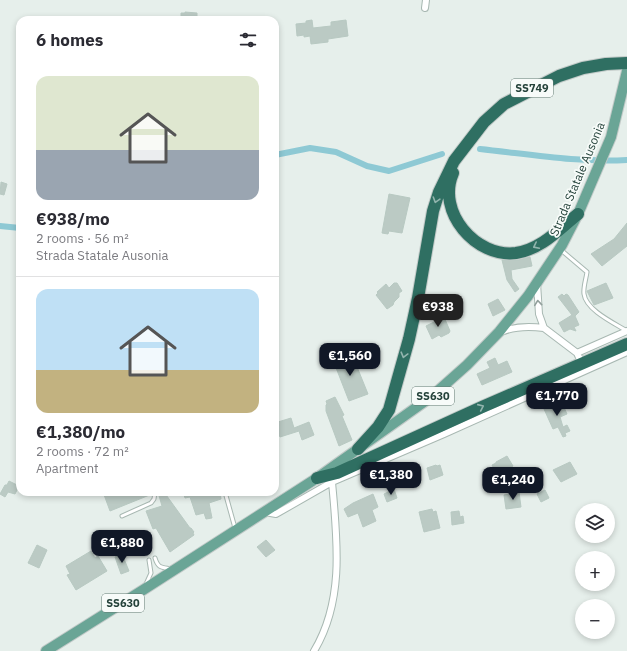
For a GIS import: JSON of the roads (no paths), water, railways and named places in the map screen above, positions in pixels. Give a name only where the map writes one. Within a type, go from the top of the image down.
[{"type":"highway","name":"SS749","points":[[460,154],[484,122],[504,104],[558,76],[583,68],[606,64],[627,63]]},
{"type":"highway","points":[[460,154],[449,190],[451,204],[456,218],[465,232],[476,243],[493,251],[517,253],[529,250],[550,238],[578,214]]},
{"type":"highway","points":[[358,449],[378,427],[389,410],[409,339],[418,298],[433,211],[444,178],[460,154]]},
{"type":"highway","points":[[317,478],[337,473],[579,358],[627,344]]},
{"type":"main road","name":"Strada Statale Ausonia","points":[[317,478],[431,398],[467,365],[499,332],[537,283],[560,249],[578,214],[601,161],[611,137],[627,71]]},
{"type":"main road","name":"SS630","points":[[46,651],[317,478]]},
{"type":"street","points":[[425,8],[426,0]]},
{"type":"street","points":[[537,283],[539,314],[544,328],[579,358],[627,331]]},
{"type":"street","points":[[499,332],[511,328],[530,326],[544,328]]},
{"type":"street","points":[[263,512],[276,514],[332,482],[444,434],[627,352]]},
{"type":"street","points":[[314,651],[327,626],[332,610],[335,592],[337,550],[332,482]]},
{"type":"lane","points":[[560,249],[587,272],[584,293],[586,301],[593,309],[627,331]]},
{"type":"lane","points":[[122,516],[151,503],[154,496]]},
{"type":"lane","points":[[226,496],[236,530]]},
{"type":"lane","points":[[155,558],[157,564],[161,567],[175,569]]},
{"type":"lane","points":[[143,590],[151,573],[149,560]]},
{"type":"waterway","points":[[279,154],[310,148],[336,152],[367,166],[389,171],[442,154]]},
{"type":"waterway","points":[[480,149],[572,159],[609,161],[627,160]]},
{"type":"waterway","points":[[0,226],[16,228]]}]
